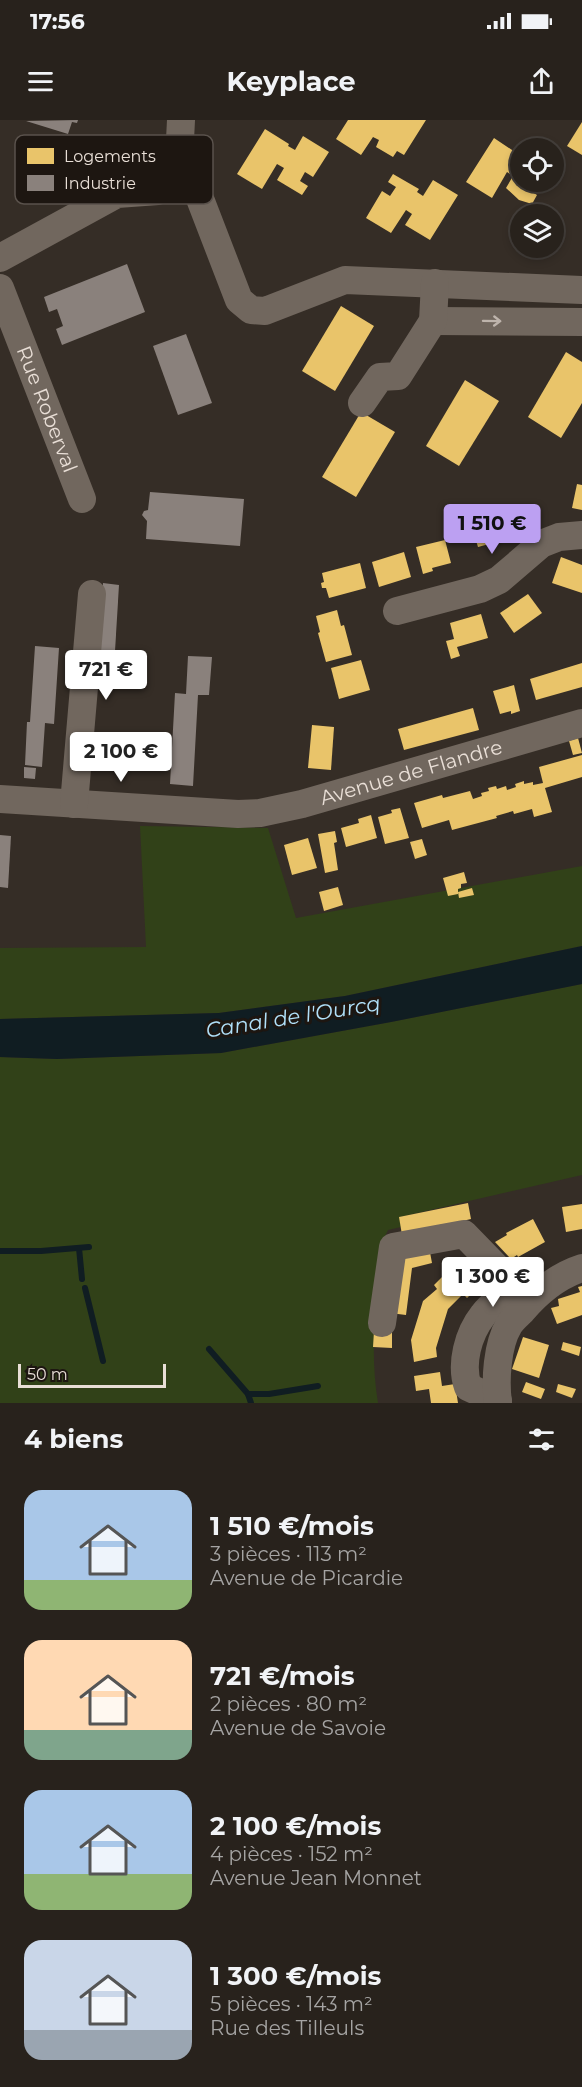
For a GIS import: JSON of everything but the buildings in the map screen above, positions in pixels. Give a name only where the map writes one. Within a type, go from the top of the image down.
[{"type":"street","points":[[180,135],[181,120]]},
{"type":"street","points":[[0,258],[99,204]]},
{"type":"street","points":[[202,204],[239,300],[251,310],[266,311],[345,280],[582,290]]},
{"type":"street","points":[[362,403],[380,377],[398,376],[433,321],[435,283]]},
{"type":"street","name":"Rue Roberval","points":[[0,288],[82,499]]},
{"type":"street","points":[[433,321],[582,322]]},
{"type":"street","points":[[397,611],[480,589],[499,580],[541,544],[558,537],[582,535]]},
{"type":"street","points":[[74,804],[92,594]]},
{"type":"street","name":"Avenue de Flandre","points":[[0,799],[238,814],[260,813],[302,804],[582,723]]},
{"type":"street","points":[[382,1323],[393,1247],[464,1234],[514,1285],[539,1292],[567,1273],[582,1268]]},
{"type":"street","points":[[498,1402],[496,1383],[499,1354],[508,1325],[514,1285]]},
{"type":"green space","points":[[140,826],[268,828],[296,918],[582,866],[582,946],[345,996],[219,1013],[0,1019],[0,948],[146,947]]},
{"type":"green space","points":[[582,984],[582,1175],[400,1217],[401,1227],[388,1230],[384,1238],[378,1279],[375,1320],[374,1362],[378,1403],[0,1403],[0,1057],[57,1059],[221,1053]]},
{"type":"water","name":"Canal de l'Ourcq","points":[[582,946],[582,984],[391,1022],[221,1053],[57,1059],[0,1057],[0,1019],[219,1013],[345,996]]},
{"type":"waterway","points":[[0,1251],[41,1251],[89,1247]]},
{"type":"waterway","points":[[79,1248],[82,1279]]},
{"type":"waterway","points":[[85,1288],[103,1361]]},
{"type":"waterway","points":[[209,1349],[248,1394],[251,1403]]},
{"type":"waterway","points":[[248,1394],[269,1394],[318,1386]]}]
